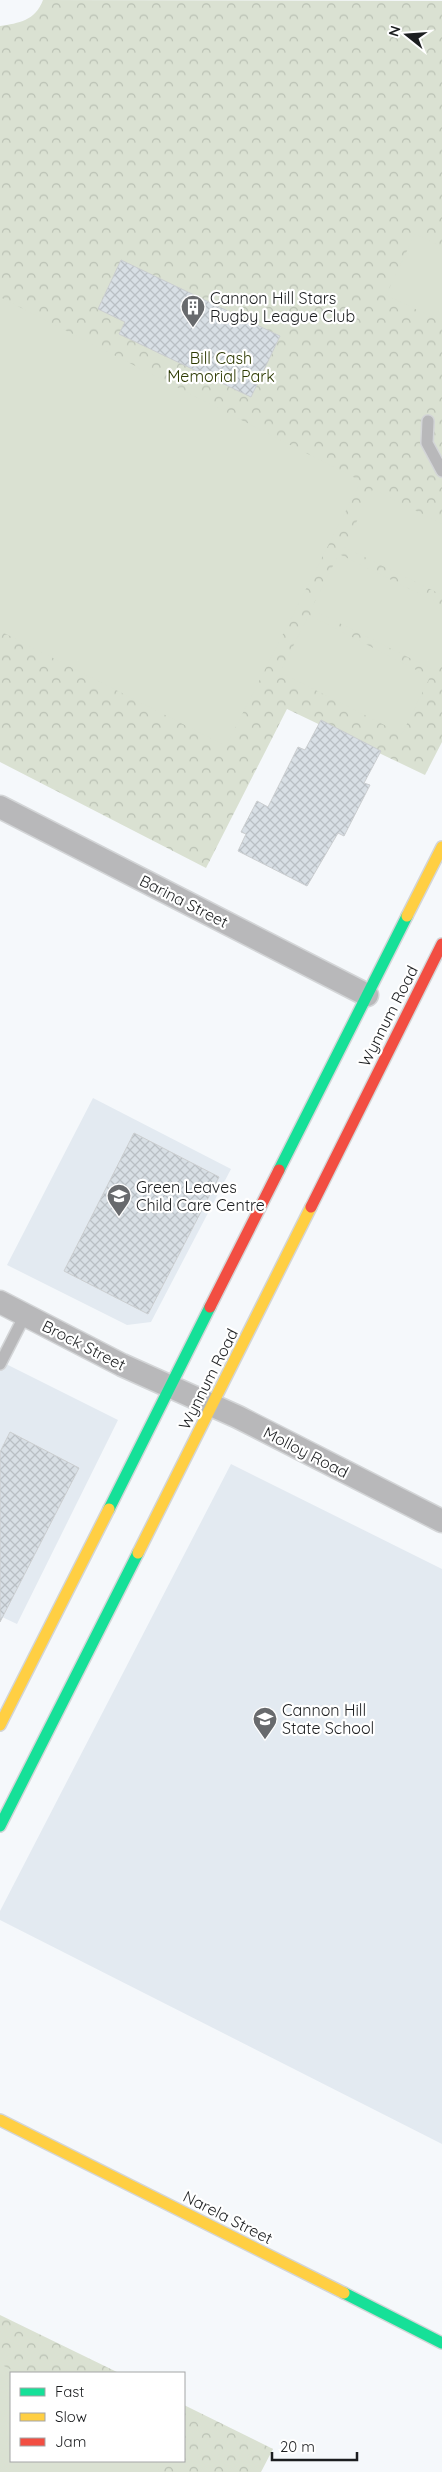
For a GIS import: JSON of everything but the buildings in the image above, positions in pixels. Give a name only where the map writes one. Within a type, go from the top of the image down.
[{"type":"main road","name":"Wynnum Road","points":[[0,1725],[442,846]]},
{"type":"main road","name":"Wynnum Road","points":[[0,1826],[214,1405],[442,944]]},
{"type":"main road","name":"Narela Street","points":[[0,2120],[442,2344]]},
{"type":"street","name":"Barina Street","points":[[0,807],[367,995]]},
{"type":"street","name":"Brock Street","points":[[0,1302],[169,1386]]},
{"type":"street","name":"Molloy Road","points":[[169,1386],[214,1405],[442,1521]]},
{"type":"lane","points":[[428,421],[427,443],[442,472]]},
{"type":"lane","points":[[0,1364],[25,1315]]},
{"type":"shaded area","name":"Green Leaves Child Care Centre","points":[[93,1098],[231,1169],[151,1322],[127,1325],[7,1265]]},
{"type":"shaded area","points":[[0,1361],[118,1420],[17,1624],[0,1616]]},
{"type":"shaded area","name":"Cannon Hill State School","points":[[231,1464],[442,1569],[442,2144],[0,1920],[0,1911]]},
{"type":"green space","name":"Bill Cash Memorial Park","points":[[43,0],[442,1],[442,742],[425,775],[287,709],[206,868],[0,762],[0,26],[20,22],[31,17],[40,7]]},
{"type":"green space","points":[[415,234],[442,247],[442,322],[386,295]]},
{"type":"green space","points":[[0,297],[361,481],[226,746],[0,631]]},
{"type":"green space","points":[[373,489],[442,524],[442,595],[344,547]]},
{"type":"green space","points":[[339,554],[442,605],[442,654],[434,670],[311,609]]},
{"type":"green space","points":[[309,615],[430,677],[402,734],[280,672]]},
{"type":"green space","points":[[0,2315],[117,2372],[10,2372],[10,2462],[185,2462],[185,2405],[273,2449],[261,2472],[0,2472]]},
{"type":"green space","points":[[0,2364],[16,2372],[10,2372],[10,2462],[155,2462],[160,2472],[0,2472]]},
{"type":"traffic: fast","points":[[279,1170],[407,916]]},
{"type":"traffic: fast","points":[[109,1509],[210,1307]]},
{"type":"traffic: fast","points":[[0,1826],[138,1553]]},
{"type":"traffic: fast","points":[[344,2293],[442,2343]]},
{"type":"traffic: slow","points":[[407,916],[442,847]]},
{"type":"traffic: slow","points":[[138,1553],[311,1207]]},
{"type":"traffic: slow","points":[[0,1725],[109,1509]]},
{"type":"traffic: slow","points":[[0,2120],[344,2293]]},
{"type":"traffic: jam","points":[[311,1207],[442,944]]},
{"type":"traffic: jam","points":[[210,1307],[279,1170]]},
{"type":"place","name":"Cannon Hill Stars Rugby League Club","points":[[193,328]]},
{"type":"place","name":"Green Leaves Child Care Centre","points":[[119,1217]]},
{"type":"place","name":"Cannon Hill State School","points":[[265,1740]]}]
